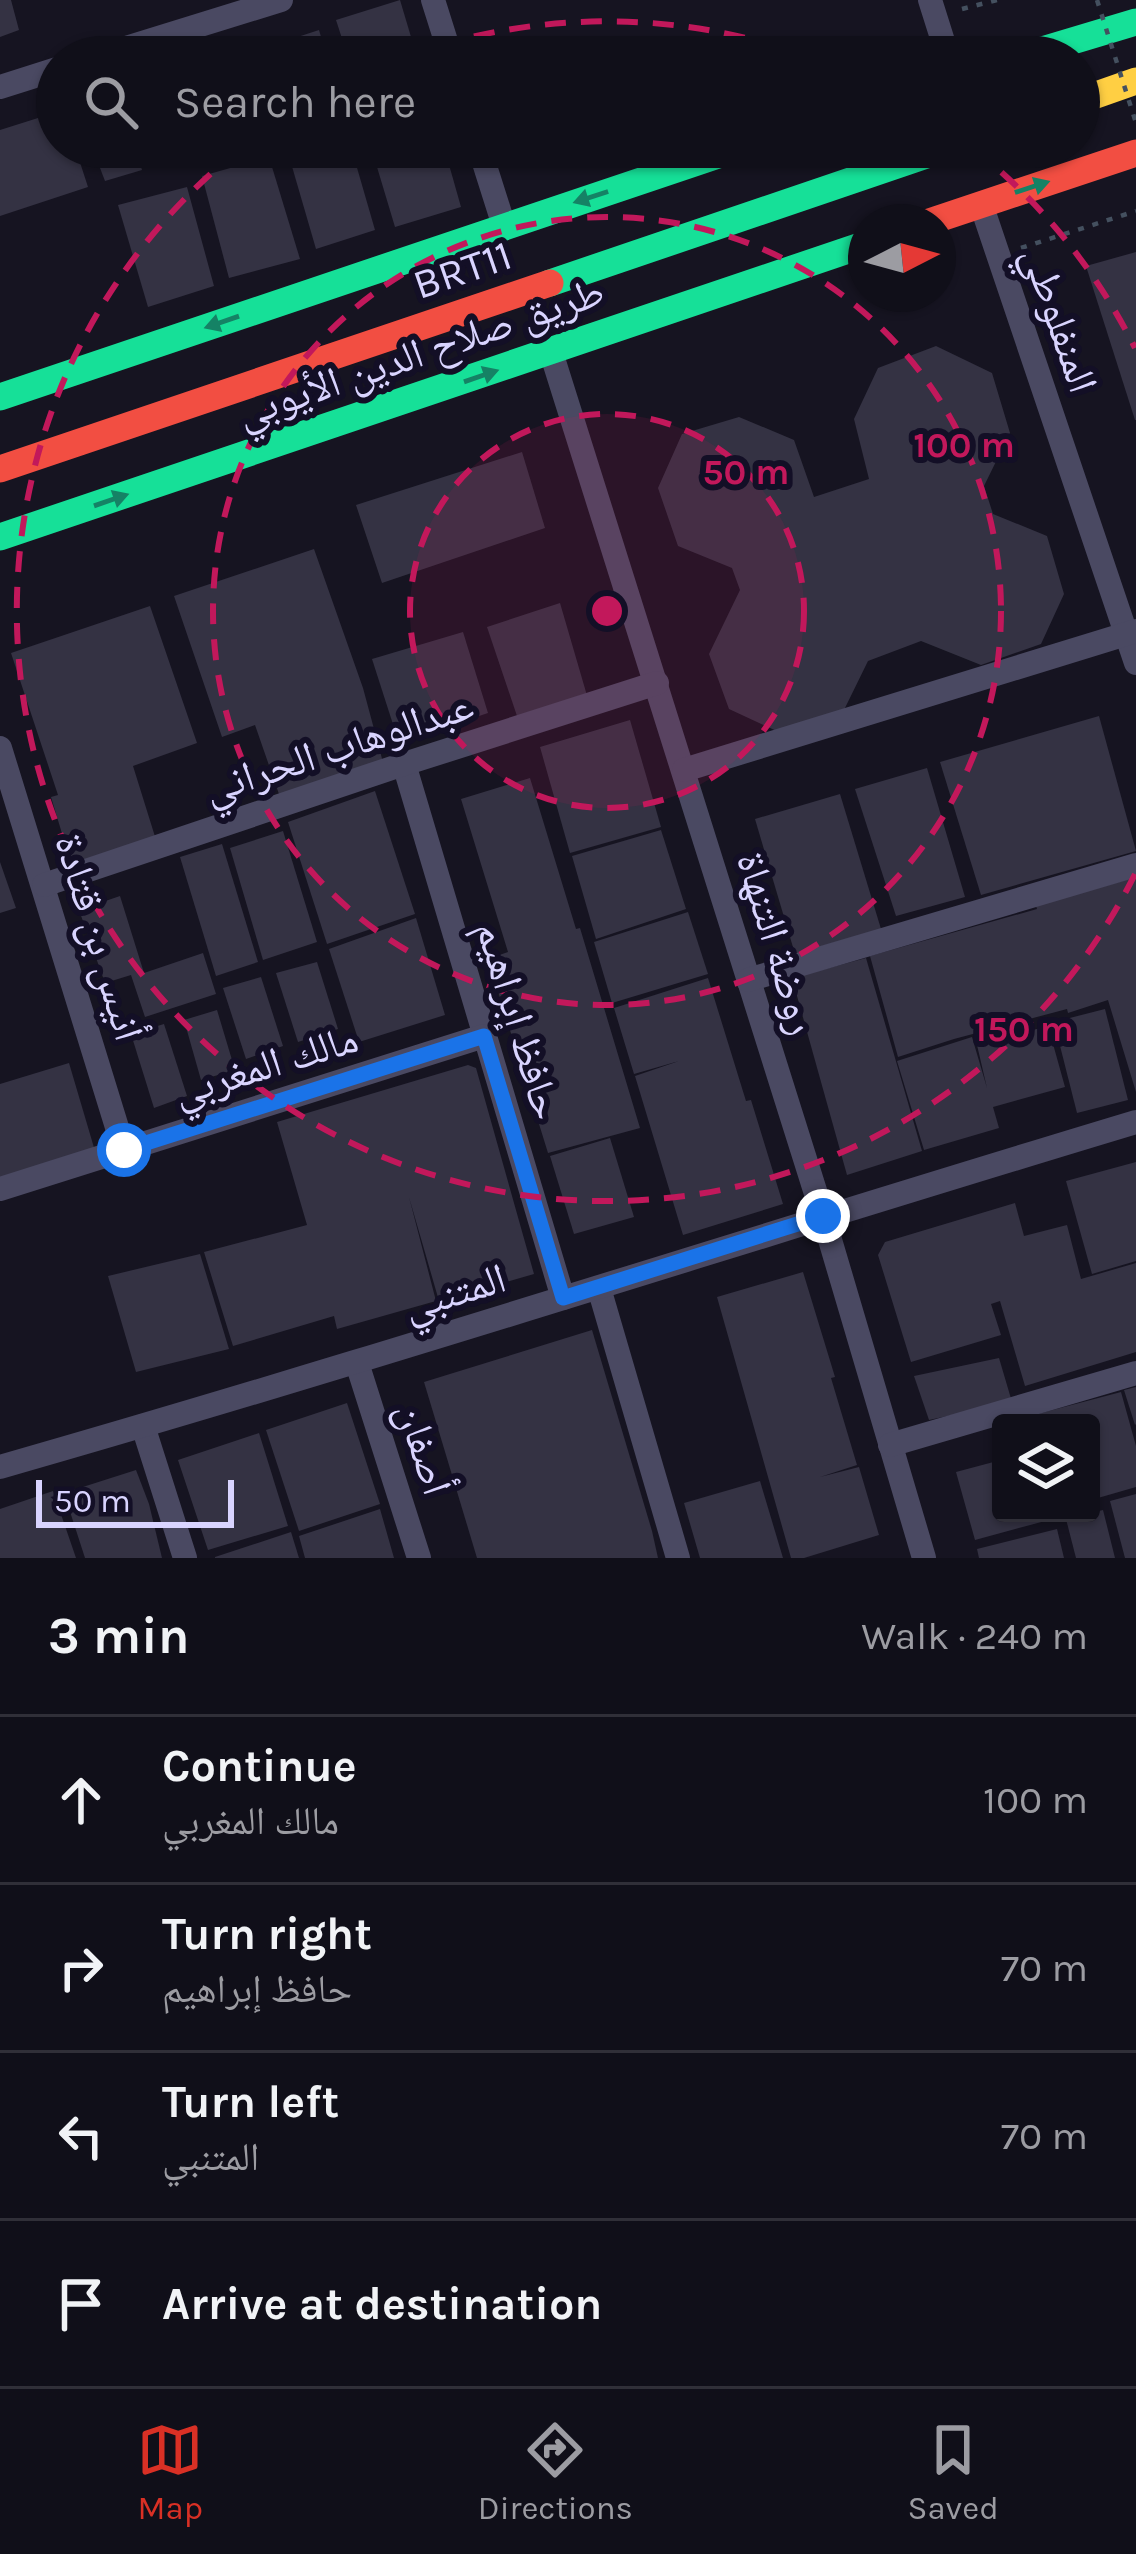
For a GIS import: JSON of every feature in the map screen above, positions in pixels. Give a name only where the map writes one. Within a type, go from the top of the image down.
[{"type":"main road","points":[[1089,36],[1136,22]]},
{"type":"main road","points":[[1100,94],[1136,81]]},
{"type":"main road","points":[[1100,165],[1136,153]]},
{"type":"main road","points":[[0,397],[679,168]]},
{"type":"main road","name":"BRT11","points":[[0,469],[888,168]]},
{"type":"main road","points":[[956,213],[1090,168]]},
{"type":"main road","name":"طريق صلاح الدين الأيوبي","points":[[0,537],[848,250]]},
{"type":"street","points":[[165,36],[281,0]]},
{"type":"street","points":[[433,0],[444,36]]},
{"type":"street","points":[[0,87],[36,76]]},
{"type":"street","points":[[486,168],[504,226]]},
{"type":"street","name":"المنفلوطي","points":[[981,204],[1132,632],[1136,663]]},
{"type":"street","name":"روضة التنهاة","points":[[551,352],[823,1216],[924,1558]]},
{"type":"street","points":[[684,770],[1132,632]]},
{"type":"street","name":"عبدالوهاب الحراني","points":[[44,885],[657,683]]},
{"type":"street","name":"أنيس بن قتادة","points":[[0,748],[124,1150]]},
{"type":"street","name":"حافظ إبراهيم","points":[[404,764],[563,1298]]},
{"type":"street","points":[[748,980],[1136,865]]},
{"type":"street","name":"مالك المغربي","points":[[0,1189],[484,1036]]},
{"type":"street","name":"المتنبي","points":[[0,1467],[357,1363],[1136,1122]]},
{"type":"street","points":[[599,1288],[678,1558]]},
{"type":"street","name":"أصفان","points":[[357,1363],[419,1558]]},
{"type":"street","points":[[890,1445],[1136,1373]]},
{"type":"street","points":[[143,1426],[185,1558]]},
{"type":"path","points":[[933,8],[997,0]]},
{"type":"path","points":[[1097,0],[1136,123]]},
{"type":"path","points":[[998,256],[1136,211]]},
{"type":"building","points":[[0,0],[11,0],[19,30],[0,37]]},
{"type":"building","points":[[400,0],[411,36],[341,36],[336,20]]},
{"type":"building","points":[[36,119],[36,168],[82,168],[88,187],[0,216],[0,130]]},
{"type":"building","points":[[100,168],[141,168],[142,170],[105,181]]},
{"type":"building","points":[[230,168],[272,168],[300,259],[229,278],[202,176]]},
{"type":"building","points":[[292,168],[357,168],[375,230],[316,249]]},
{"type":"building","points":[[377,168],[450,168],[461,207],[395,227]]},
{"type":"building","points":[[187,187],[214,286],[148,307],[118,205]]},
{"type":"building","points":[[1136,252],[1136,420],[1135,420],[1086,266]]},
{"type":"building","points":[[936,346],[992,373],[1010,433],[984,486],[993,514],[1047,536],[1064,594],[1041,644],[981,665],[921,641],[868,661],[843,712],[783,734],[729,709],[709,654],[740,590],[732,568],[678,546],[658,488],[682,434],[739,417],[794,440],[814,497],[869,479],[854,419],[878,368]]},
{"type":"building","points":[[522,452],[545,528],[382,583],[356,505]]},
{"type":"building","points":[[314,549],[363,688],[384,766],[280,797],[255,725],[222,737],[174,596]]},
{"type":"building","points":[[560,603],[588,699],[519,722],[487,627]]},
{"type":"building","points":[[150,606],[197,743],[133,766],[157,843],[73,870],[51,797],[58,795],[11,653]]},
{"type":"building","points":[[463,632],[488,713],[399,743],[372,659]]},
{"type":"building","points":[[1099,716],[1136,851],[981,895],[940,762]]},
{"type":"building","points":[[630,720],[661,827],[570,853],[540,747]]},
{"type":"building","points":[[927,768],[965,897],[896,916],[855,789]]},
{"type":"building","points":[[530,778],[640,1128],[548,1153],[488,959],[508,952],[461,799]]},
{"type":"building","points":[[375,791],[415,914],[327,944],[288,822]]},
{"type":"building","points":[[840,794],[881,929],[795,954],[755,819]]},
{"type":"building","points":[[661,830],[686,909],[596,939],[572,856]]},
{"type":"building","points":[[283,831],[317,942],[263,960],[230,848]]},
{"type":"building","points":[[222,844],[258,962],[216,976],[180,857]]},
{"type":"building","points":[[0,862],[16,908],[0,913]]},
{"type":"building","points":[[1136,877],[1136,1092],[1108,1000],[898,1057],[870,956]]},
{"type":"building","points":[[120,896],[144,973],[203,953],[216,994],[145,1017],[131,975],[105,983],[79,910]]},
{"type":"building","points":[[688,912],[708,974],[612,1003],[594,942]]},
{"type":"building","points":[[416,918],[445,1015],[359,1042],[329,949]]},
{"type":"building","points":[[866,958],[922,1151],[847,1175],[792,978]]},
{"type":"building","points":[[317,962],[338,1029],[298,1042],[276,973]]},
{"type":"building","points":[[261,977],[283,1046],[246,1059],[223,988]]},
{"type":"building","points":[[708,978],[783,1204],[683,1235],[635,1076],[679,1061],[634,1074],[614,1008]]},
{"type":"building","points":[[1105,1009],[1128,1100],[1077,1113],[1054,1022]]},
{"type":"building","points":[[217,1010],[235,1070],[201,1080],[184,1020]]},
{"type":"building","points":[[164,1024],[187,1096],[154,1108],[131,1034]]},
{"type":"building","points":[[1048,1026],[1065,1087],[993,1107],[999,1128],[924,1150],[897,1061],[972,1037],[987,1088],[977,1045]]},
{"type":"building","points":[[69,1063],[95,1151],[0,1180],[0,1084]]},
{"type":"building","points":[[468,1065],[476,1068],[534,1274],[439,1301],[409,1197],[436,1301],[337,1329],[334,1316],[233,1346],[204,1252],[307,1225],[277,1122]]},
{"type":"building","points":[[610,1138],[634,1217],[574,1234],[550,1156]]},
{"type":"building","points":[[1136,1162],[1136,1261],[1092,1274],[1066,1181]]},
{"type":"building","points":[[1015,1203],[1024,1236],[1067,1225],[1081,1279],[1136,1263],[1136,1352],[1025,1386],[1000,1301],[991,1304],[1001,1335],[911,1362],[878,1255],[885,1242]]},
{"type":"building","points":[[200,1254],[229,1349],[136,1372],[108,1276]]},
{"type":"building","points":[[803,1272],[857,1465],[820,1477],[859,1467],[879,1535],[791,1558],[717,1297]]},
{"type":"building","points":[[592,1330],[658,1558],[477,1558],[424,1382]]},
{"type":"building","points":[[999,1358],[1012,1402],[929,1420],[914,1376]]},
{"type":"building","points":[[1136,1387],[1136,1424],[1135,1425],[1124,1390]]},
{"type":"building","points":[[1121,1392],[1136,1446],[1136,1487],[1100,1497],[1100,1414],[1037,1414]]},
{"type":"building","points":[[347,1403],[380,1504],[299,1531],[266,1430]]},
{"type":"building","points":[[259,1433],[288,1526],[208,1550],[178,1460]]},
{"type":"building","points":[[992,1462],[992,1522],[1041,1522],[975,1540],[956,1472]]},
{"type":"building","points":[[136,1470],[162,1558],[85,1558],[64,1493]]},
{"type":"building","points":[[760,1481],[783,1558],[700,1558],[684,1503]]},
{"type":"building","points":[[53,1491],[76,1558],[0,1558],[0,1509]]},
{"type":"building","points":[[1136,1494],[1136,1558],[1125,1558],[1110,1501]]},
{"type":"building","points":[[380,1509],[394,1558],[305,1558],[299,1536]]},
{"type":"building","points":[[1100,1511],[1115,1558],[1076,1558],[1067,1522],[1100,1522]]},
{"type":"building","points":[[1057,1529],[1064,1558],[979,1558],[977,1549]]},
{"type":"building","points":[[291,1532],[299,1558],[215,1558],[215,1557]]},
{"type":"traffic: fast","points":[[1089,36],[1136,22]]},
{"type":"traffic: fast","points":[[0,397],[680,168]]},
{"type":"traffic: fast","points":[[550,283],[888,168]]},
{"type":"traffic: fast","points":[[0,537],[848,250]]},
{"type":"traffic: slow","points":[[1100,94],[1136,81]]},
{"type":"traffic: jam","points":[[1100,165],[1136,153]]},
{"type":"traffic: jam","points":[[956,213],[1091,168]]},
{"type":"traffic: jam","points":[[0,469],[550,283]]},
{"type":"route","points":[[124,1150],[484,1036],[563,1298],[823,1216]]}]
